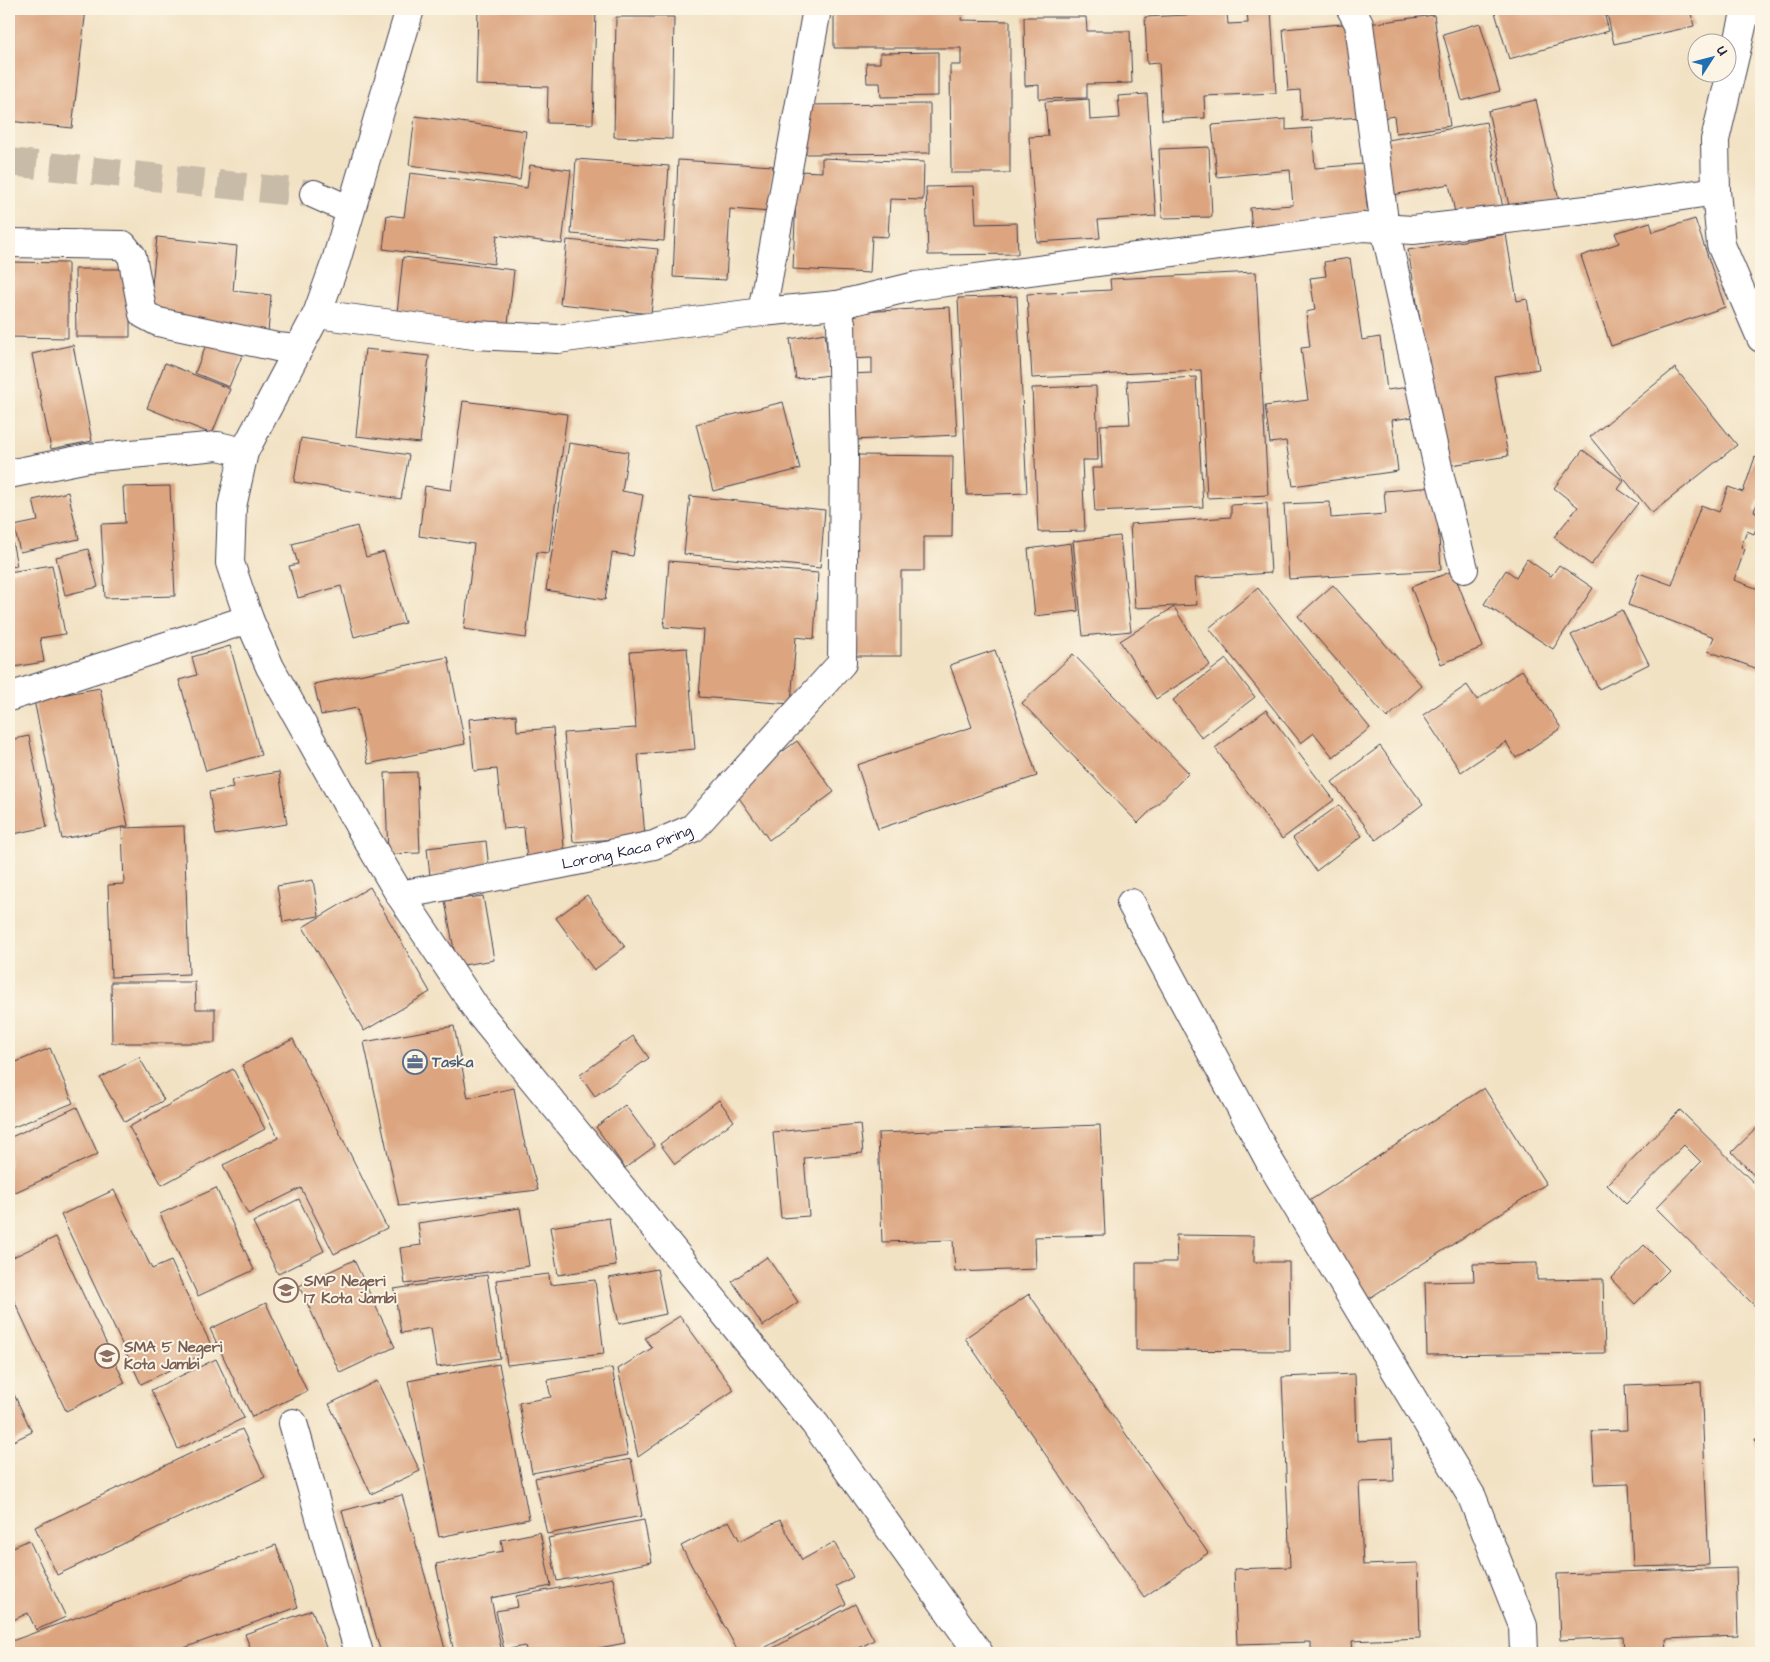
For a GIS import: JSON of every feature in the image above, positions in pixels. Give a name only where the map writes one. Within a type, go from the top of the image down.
[{"type":"street","points":[[410,9],[336,261],[317,314],[244,452],[232,507],[230,563],[249,618],[270,667],[358,824],[400,895],[479,1012],[815,1424],[979,1653]]},
{"type":"street","points":[[762,312],[817,9]]},
{"type":"street","points":[[1351,9],[1358,24],[1385,229],[1441,481],[1464,569]]},
{"type":"street","points":[[1746,9],[1715,140],[1716,191],[1721,245],[1761,338]]},
{"type":"street","points":[[317,314],[474,335],[558,339],[762,312],[837,305],[916,286],[1363,227],[1413,230],[1594,209],[1716,191]]},
{"type":"street","points":[[314,194],[350,210]]},
{"type":"street","points":[[9,243],[123,245],[132,256],[142,314],[158,322],[278,347],[298,349]]},
{"type":"street","name":"Lorong Kaca Piring","points":[[400,895],[654,845],[693,828],[842,662],[844,446],[841,323],[837,305]]},
{"type":"street","points":[[9,474],[88,458],[218,446],[244,452]]},
{"type":"street","points":[[9,697],[249,618]]},
{"type":"street","points":[[1131,903],[1270,1162],[1472,1497],[1523,1626],[1524,1653]]},
{"type":"street","points":[[293,1423],[359,1653]]},
{"type":"building","points":[[9,9],[86,9],[72,128],[9,121]]},
{"type":"building","points":[[478,9],[596,9],[593,124],[547,123],[548,87],[476,85]]},
{"type":"building","points":[[1494,9],[1603,9],[1609,31],[1509,59]]},
{"type":"building","points":[[1606,9],[1690,9],[1694,26],[1614,44]]},
{"type":"building","points":[[1271,10],[1276,93],[1204,96],[1205,118],[1162,120],[1159,63],[1147,64],[1145,17],[1227,13],[1228,24],[1248,23],[1247,11]]},
{"type":"building","points":[[834,11],[962,12],[961,20],[1010,21],[1010,173],[951,173],[950,65],[961,65],[961,48],[834,48]]},
{"type":"building","points":[[1434,15],[1450,126],[1396,133],[1394,116],[1375,119],[1361,25]]},
{"type":"building","points":[[616,17],[674,17],[672,139],[614,137]]},
{"type":"building","points":[[1024,17],[1086,17],[1087,31],[1130,31],[1132,83],[1087,84],[1087,98],[1039,99],[1039,85],[1025,86]]},
{"type":"building","points":[[1354,23],[1362,117],[1302,121],[1300,90],[1288,91],[1283,29]]},
{"type":"building","points":[[1480,23],[1500,91],[1462,101],[1443,34]]},
{"type":"building","points":[[938,52],[938,96],[881,97],[880,83],[867,83],[866,63],[880,63],[880,53]]},
{"type":"building","points":[[1147,94],[1156,216],[1098,220],[1100,238],[1037,242],[1029,137],[1048,136],[1045,102],[1089,99],[1090,120],[1120,118],[1118,96]]},
{"type":"building","points":[[1536,100],[1559,200],[1510,210],[1488,111]]},
{"type":"building","points":[[930,104],[930,153],[804,154],[803,105]]},
{"type":"building","points":[[415,116],[526,131],[520,180],[409,165]]},
{"type":"building","points":[[1286,119],[1286,130],[1312,128],[1315,168],[1363,164],[1368,216],[1294,222],[1295,229],[1252,232],[1250,208],[1293,205],[1290,170],[1217,177],[1212,125]]},
{"type":"building","points":[[1486,122],[1504,213],[1457,222],[1449,184],[1393,195],[1383,141]]},
{"type":"building","points":[[1209,147],[1212,217],[1162,218],[1159,149]]},
{"type":"building","points":[[822,158],[924,162],[923,200],[890,199],[888,237],[872,236],[870,273],[793,269],[797,171],[822,172]]},
{"type":"building","points":[[576,159],[669,166],[664,241],[571,234]]},
{"type":"building","points":[[678,160],[773,166],[771,212],[730,209],[726,280],[673,277]]},
{"type":"building","points":[[530,165],[571,170],[562,244],[497,235],[494,264],[383,249],[387,215],[404,217],[410,173],[527,188]]},
{"type":"building","points":[[974,186],[976,224],[1017,223],[1018,254],[928,255],[926,187]]},
{"type":"building","points":[[1695,219],[1725,307],[1611,346],[1581,256],[1619,243],[1615,233],[1650,222],[1653,232]]},
{"type":"building","points":[[1506,234],[1517,301],[1527,299],[1539,369],[1494,376],[1508,456],[1445,466],[1408,250]]},
{"type":"building","points":[[157,237],[237,246],[233,291],[271,295],[268,333],[149,314]]},
{"type":"building","points":[[567,240],[658,249],[651,314],[560,304]]},
{"type":"building","points":[[403,257],[514,270],[507,333],[397,313]]},
{"type":"building","points":[[1350,258],[1362,340],[1380,337],[1387,390],[1416,386],[1420,416],[1392,420],[1398,471],[1293,486],[1286,441],[1270,443],[1265,406],[1308,400],[1301,348],[1310,347],[1306,312],[1315,310],[1310,278],[1326,276],[1324,262]]},
{"type":"building","points":[[9,262],[68,263],[68,338],[9,337]]},
{"type":"building","points":[[75,269],[130,269],[130,337],[76,337]]},
{"type":"building","points":[[1256,272],[1268,495],[1207,498],[1201,370],[1032,378],[1027,294],[1111,290],[1110,279]]},
{"type":"building","points":[[1017,296],[1027,493],[967,495],[958,298]]},
{"type":"building","points":[[950,307],[957,435],[853,440],[849,374],[872,373],[872,358],[846,359],[843,313]]},
{"type":"building","points":[[825,333],[830,375],[796,379],[790,339]]},
{"type":"building","points":[[209,337],[244,351],[229,387],[195,373]]},
{"type":"building","points":[[73,345],[92,441],[51,449],[32,354]]},
{"type":"building","points":[[365,349],[429,356],[420,443],[356,436]]},
{"type":"building","points":[[165,363],[230,389],[212,434],[147,408]]},
{"type":"building","points":[[1675,368],[1737,445],[1652,513],[1590,437]]},
{"type":"building","points":[[1196,377],[1203,507],[1095,512],[1092,468],[1102,468],[1100,425],[1130,424],[1127,381]]},
{"type":"building","points":[[1096,386],[1098,460],[1082,460],[1085,531],[1038,532],[1032,388]]},
{"type":"building","points":[[463,401],[567,414],[549,553],[537,552],[526,638],[464,629],[474,544],[419,536],[425,486],[451,490]]},
{"type":"building","points":[[783,402],[800,469],[713,491],[696,424]]},
{"type":"building","points":[[301,438],[409,455],[401,499],[294,482]]},
{"type":"building","points":[[569,443],[628,452],[622,491],[643,495],[633,556],[612,553],[605,600],[546,590]]},
{"type":"building","points":[[1583,450],[1624,481],[1618,489],[1638,503],[1591,565],[1554,537],[1578,507],[1554,488]]},
{"type":"building","points":[[857,455],[953,456],[952,537],[924,537],[924,571],[901,571],[901,656],[856,656]]},
{"type":"building","points":[[1755,457],[1761,460],[1761,500],[1759,499],[1754,511],[1761,515],[1754,534],[1747,531],[1741,547],[1745,549],[1734,580],[1761,590],[1761,660],[1758,669],[1708,651],[1714,637],[1628,605],[1639,573],[1672,585],[1701,505],[1719,512],[1728,487],[1743,492]]},
{"type":"building","points":[[170,486],[175,596],[105,598],[101,524],[125,523],[123,487]]},
{"type":"building","points":[[1436,487],[1441,570],[1289,579],[1284,504],[1330,502],[1331,518],[1386,514],[1384,491]]},
{"type":"building","points":[[68,492],[79,539],[20,552],[14,526],[38,521],[33,500]]},
{"type":"building","points":[[690,496],[825,510],[820,568],[684,554]]},
{"type":"building","points":[[1267,503],[1271,573],[1195,578],[1197,605],[1135,608],[1130,524],[1231,517],[1231,505]]},
{"type":"building","points":[[9,525],[17,566],[9,567]]},
{"type":"building","points":[[357,526],[366,557],[384,552],[405,623],[354,637],[341,586],[298,598],[289,566],[298,564],[292,544]]},
{"type":"building","points":[[1120,536],[1131,631],[1083,636],[1073,541]]},
{"type":"building","points":[[1071,543],[1078,611],[1035,616],[1028,549]]},
{"type":"building","points":[[88,549],[98,587],[65,595],[56,557]]},
{"type":"building","points":[[1527,559],[1551,576],[1559,565],[1593,588],[1553,649],[1484,604],[1506,570],[1516,577]]},
{"type":"building","points":[[669,561],[818,573],[814,639],[796,637],[791,704],[699,697],[704,630],[664,627]]},
{"type":"building","points":[[52,565],[65,634],[40,638],[44,662],[14,667],[9,638],[9,572]]},
{"type":"building","points":[[1453,571],[1483,647],[1441,664],[1411,587]]},
{"type":"building","points":[[1333,585],[1422,686],[1387,718],[1298,616]]},
{"type":"building","points":[[1258,588],[1370,728],[1333,757],[1314,733],[1301,743],[1209,628]]},
{"type":"building","points":[[1174,607],[1210,665],[1156,699],[1120,641]]},
{"type":"building","points":[[1622,610],[1649,664],[1599,689],[1571,635]]},
{"type":"building","points":[[230,646],[261,755],[206,771],[179,680],[197,675],[192,657]]},
{"type":"building","points":[[687,648],[695,749],[638,754],[645,837],[573,842],[564,733],[636,728],[630,652]]},
{"type":"building","points":[[995,650],[1037,776],[878,829],[857,765],[972,727],[950,665]]},
{"type":"building","points":[[1073,654],[1189,773],[1138,823],[1022,703]]},
{"type":"building","points":[[448,657],[465,744],[368,764],[357,708],[321,715],[314,684]]},
{"type":"building","points":[[1226,659],[1255,697],[1202,738],[1173,700]]},
{"type":"building","points":[[1522,670],[1561,728],[1516,758],[1506,742],[1461,772],[1423,715],[1467,685],[1477,700]]},
{"type":"building","points":[[100,688],[128,826],[62,839],[34,700]]},
{"type":"building","points":[[1266,710],[1334,800],[1282,839],[1215,748]]},
{"type":"building","points":[[516,715],[517,731],[553,728],[565,857],[527,861],[524,827],[503,829],[497,769],[474,771],[469,719]]},
{"type":"building","points":[[29,736],[47,827],[9,835],[9,740]]},
{"type":"building","points":[[797,741],[834,792],[769,840],[732,788]]},
{"type":"building","points":[[1380,746],[1423,804],[1376,840],[1332,782]]},
{"type":"building","points":[[279,772],[287,824],[216,835],[209,792],[233,788],[231,780]]},
{"type":"building","points":[[417,772],[420,853],[388,854],[385,773]]},
{"type":"building","points":[[1339,805],[1362,836],[1316,871],[1293,838]]},
{"type":"building","points":[[184,826],[189,974],[111,977],[108,885],[124,884],[122,828]]},
{"type":"building","points":[[486,841],[489,869],[430,876],[427,848]]},
{"type":"building","points":[[313,880],[319,916],[283,922],[277,886]]},
{"type":"building","points":[[370,887],[430,992],[364,1031],[303,927]]},
{"type":"building","points":[[587,895],[625,947],[594,970],[556,918]]},
{"type":"building","points":[[483,896],[494,960],[457,966],[445,901]]},
{"type":"building","points":[[111,982],[195,982],[196,1009],[215,1009],[215,1043],[112,1043]]},
{"type":"building","points":[[454,1026],[468,1098],[514,1088],[523,1137],[538,1190],[399,1206],[364,1042]]},
{"type":"building","points":[[633,1036],[649,1058],[595,1096],[580,1075]]},
{"type":"building","points":[[293,1039],[387,1228],[334,1254],[301,1188],[248,1214],[223,1165],[278,1138],[242,1065]]},
{"type":"building","points":[[50,1048],[73,1103],[9,1129],[9,1065]]},
{"type":"building","points":[[139,1057],[164,1100],[125,1122],[100,1078]]},
{"type":"building","points":[[233,1069],[265,1129],[162,1185],[129,1127]]},
{"type":"building","points":[[1484,1088],[1546,1184],[1365,1301],[1303,1205]]},
{"type":"building","points":[[719,1100],[734,1121],[675,1164],[660,1144]]},
{"type":"building","points":[[625,1105],[655,1146],[625,1168],[596,1127]]},
{"type":"building","points":[[77,1107],[98,1154],[9,1195],[9,1138]]},
{"type":"building","points":[[1680,1110],[1761,1190],[1761,1312],[1656,1208],[1701,1162],[1684,1145],[1626,1204],[1607,1185]]},
{"type":"building","points":[[860,1124],[863,1153],[804,1158],[809,1216],[781,1218],[773,1132]]},
{"type":"building","points":[[1761,1124],[1761,1183],[1732,1152]]},
{"type":"building","points":[[1100,1125],[1105,1235],[1035,1237],[1036,1269],[955,1272],[953,1240],[882,1242],[878,1133]]},
{"type":"building","points":[[216,1188],[254,1270],[198,1296],[160,1214]]},
{"type":"building","points":[[114,1190],[152,1269],[171,1261],[213,1349],[141,1384],[61,1215]]},
{"type":"building","points":[[299,1199],[324,1251],[278,1274],[253,1222]]},
{"type":"building","points":[[520,1208],[529,1266],[405,1284],[400,1248],[421,1245],[418,1223]]},
{"type":"building","points":[[609,1218],[616,1266],[558,1275],[550,1227]]},
{"type":"building","points":[[1176,1235],[1254,1236],[1254,1262],[1289,1262],[1290,1351],[1136,1350],[1136,1262],[1177,1262]]},
{"type":"building","points":[[56,1237],[125,1383],[66,1411],[9,1290],[9,1259]]},
{"type":"building","points":[[1644,1245],[1669,1270],[1635,1304],[1611,1279]]},
{"type":"building","points":[[767,1257],[798,1302],[763,1326],[732,1281]]},
{"type":"building","points":[[354,1260],[395,1347],[340,1373],[299,1286]]},
{"type":"building","points":[[1537,1263],[1537,1280],[1603,1279],[1605,1353],[1427,1355],[1425,1282],[1474,1281],[1473,1264]]},
{"type":"building","points":[[657,1269],[666,1314],[619,1324],[609,1278]]},
{"type":"building","points":[[549,1274],[550,1285],[595,1280],[604,1354],[507,1365],[496,1280]]},
{"type":"building","points":[[487,1275],[500,1358],[437,1367],[431,1328],[401,1333],[394,1289]]},
{"type":"building","points":[[1029,1294],[1208,1553],[1144,1597],[965,1338]]},
{"type":"building","points":[[266,1303],[307,1391],[252,1417],[210,1329]]},
{"type":"building","points":[[680,1316],[734,1390],[638,1457],[618,1369],[652,1348],[645,1338]]},
{"type":"building","points":[[216,1359],[244,1418],[178,1449],[151,1390]]},
{"type":"building","points":[[499,1364],[529,1519],[439,1537],[408,1381]]},
{"type":"building","points":[[612,1368],[628,1455],[532,1473],[519,1403],[551,1397],[547,1380]]},
{"type":"building","points":[[1355,1374],[1357,1441],[1392,1439],[1394,1481],[1359,1482],[1363,1565],[1418,1563],[1420,1638],[1352,1641],[1353,1653],[1311,1653],[1311,1642],[1237,1644],[1234,1569],[1290,1567],[1282,1377]]},
{"type":"building","points":[[377,1381],[420,1471],[371,1494],[329,1404]]},
{"type":"building","points":[[1701,1382],[1709,1565],[1633,1567],[1629,1484],[1595,1485],[1592,1431],[1627,1430],[1625,1385]]},
{"type":"building","points":[[9,1384],[32,1432],[9,1443]]},
{"type":"building","points":[[242,1429],[265,1477],[57,1575],[35,1527]]},
{"type":"building","points":[[1761,1438],[1761,1460],[1755,1439]]},
{"type":"building","points":[[631,1459],[642,1516],[547,1534],[535,1478]]},
{"type":"building","points":[[402,1495],[446,1653],[381,1653],[373,1625],[342,1511]]},
{"type":"building","points":[[644,1520],[652,1562],[557,1581],[548,1538]]},
{"type":"building","points":[[780,1520],[802,1560],[834,1542],[853,1577],[836,1586],[846,1604],[755,1653],[739,1653],[681,1546],[729,1521],[740,1541]]},
{"type":"building","points":[[540,1532],[551,1586],[491,1598],[502,1653],[454,1653],[436,1564],[503,1551],[501,1540]]},
{"type":"building","points":[[29,1540],[66,1617],[36,1630],[28,1613],[9,1622],[9,1549]]},
{"type":"building","points":[[276,1545],[298,1607],[170,1653],[9,1653],[9,1642]]},
{"type":"building","points":[[1736,1568],[1738,1636],[1666,1639],[1667,1653],[1624,1653],[1623,1637],[1560,1640],[1557,1574]]},
{"type":"building","points":[[613,1578],[625,1643],[573,1653],[527,1653],[525,1646],[504,1650],[496,1611],[518,1607],[516,1596]]},
{"type":"building","points":[[855,1604],[874,1640],[850,1653],[764,1653]]},
{"type":"building","points":[[312,1610],[328,1653],[252,1653],[245,1634]]},
{"type":"tunnel","points":[[9,162],[314,194]]},
{"type":"place","name":"Taska","points":[[415,1062]]},
{"type":"place","name":"SMP Negeri 17 Kota Jambi","points":[[286,1290]]},
{"type":"place","name":"SMA 5 Negeri Kota Jambi","points":[[107,1356]]}]
